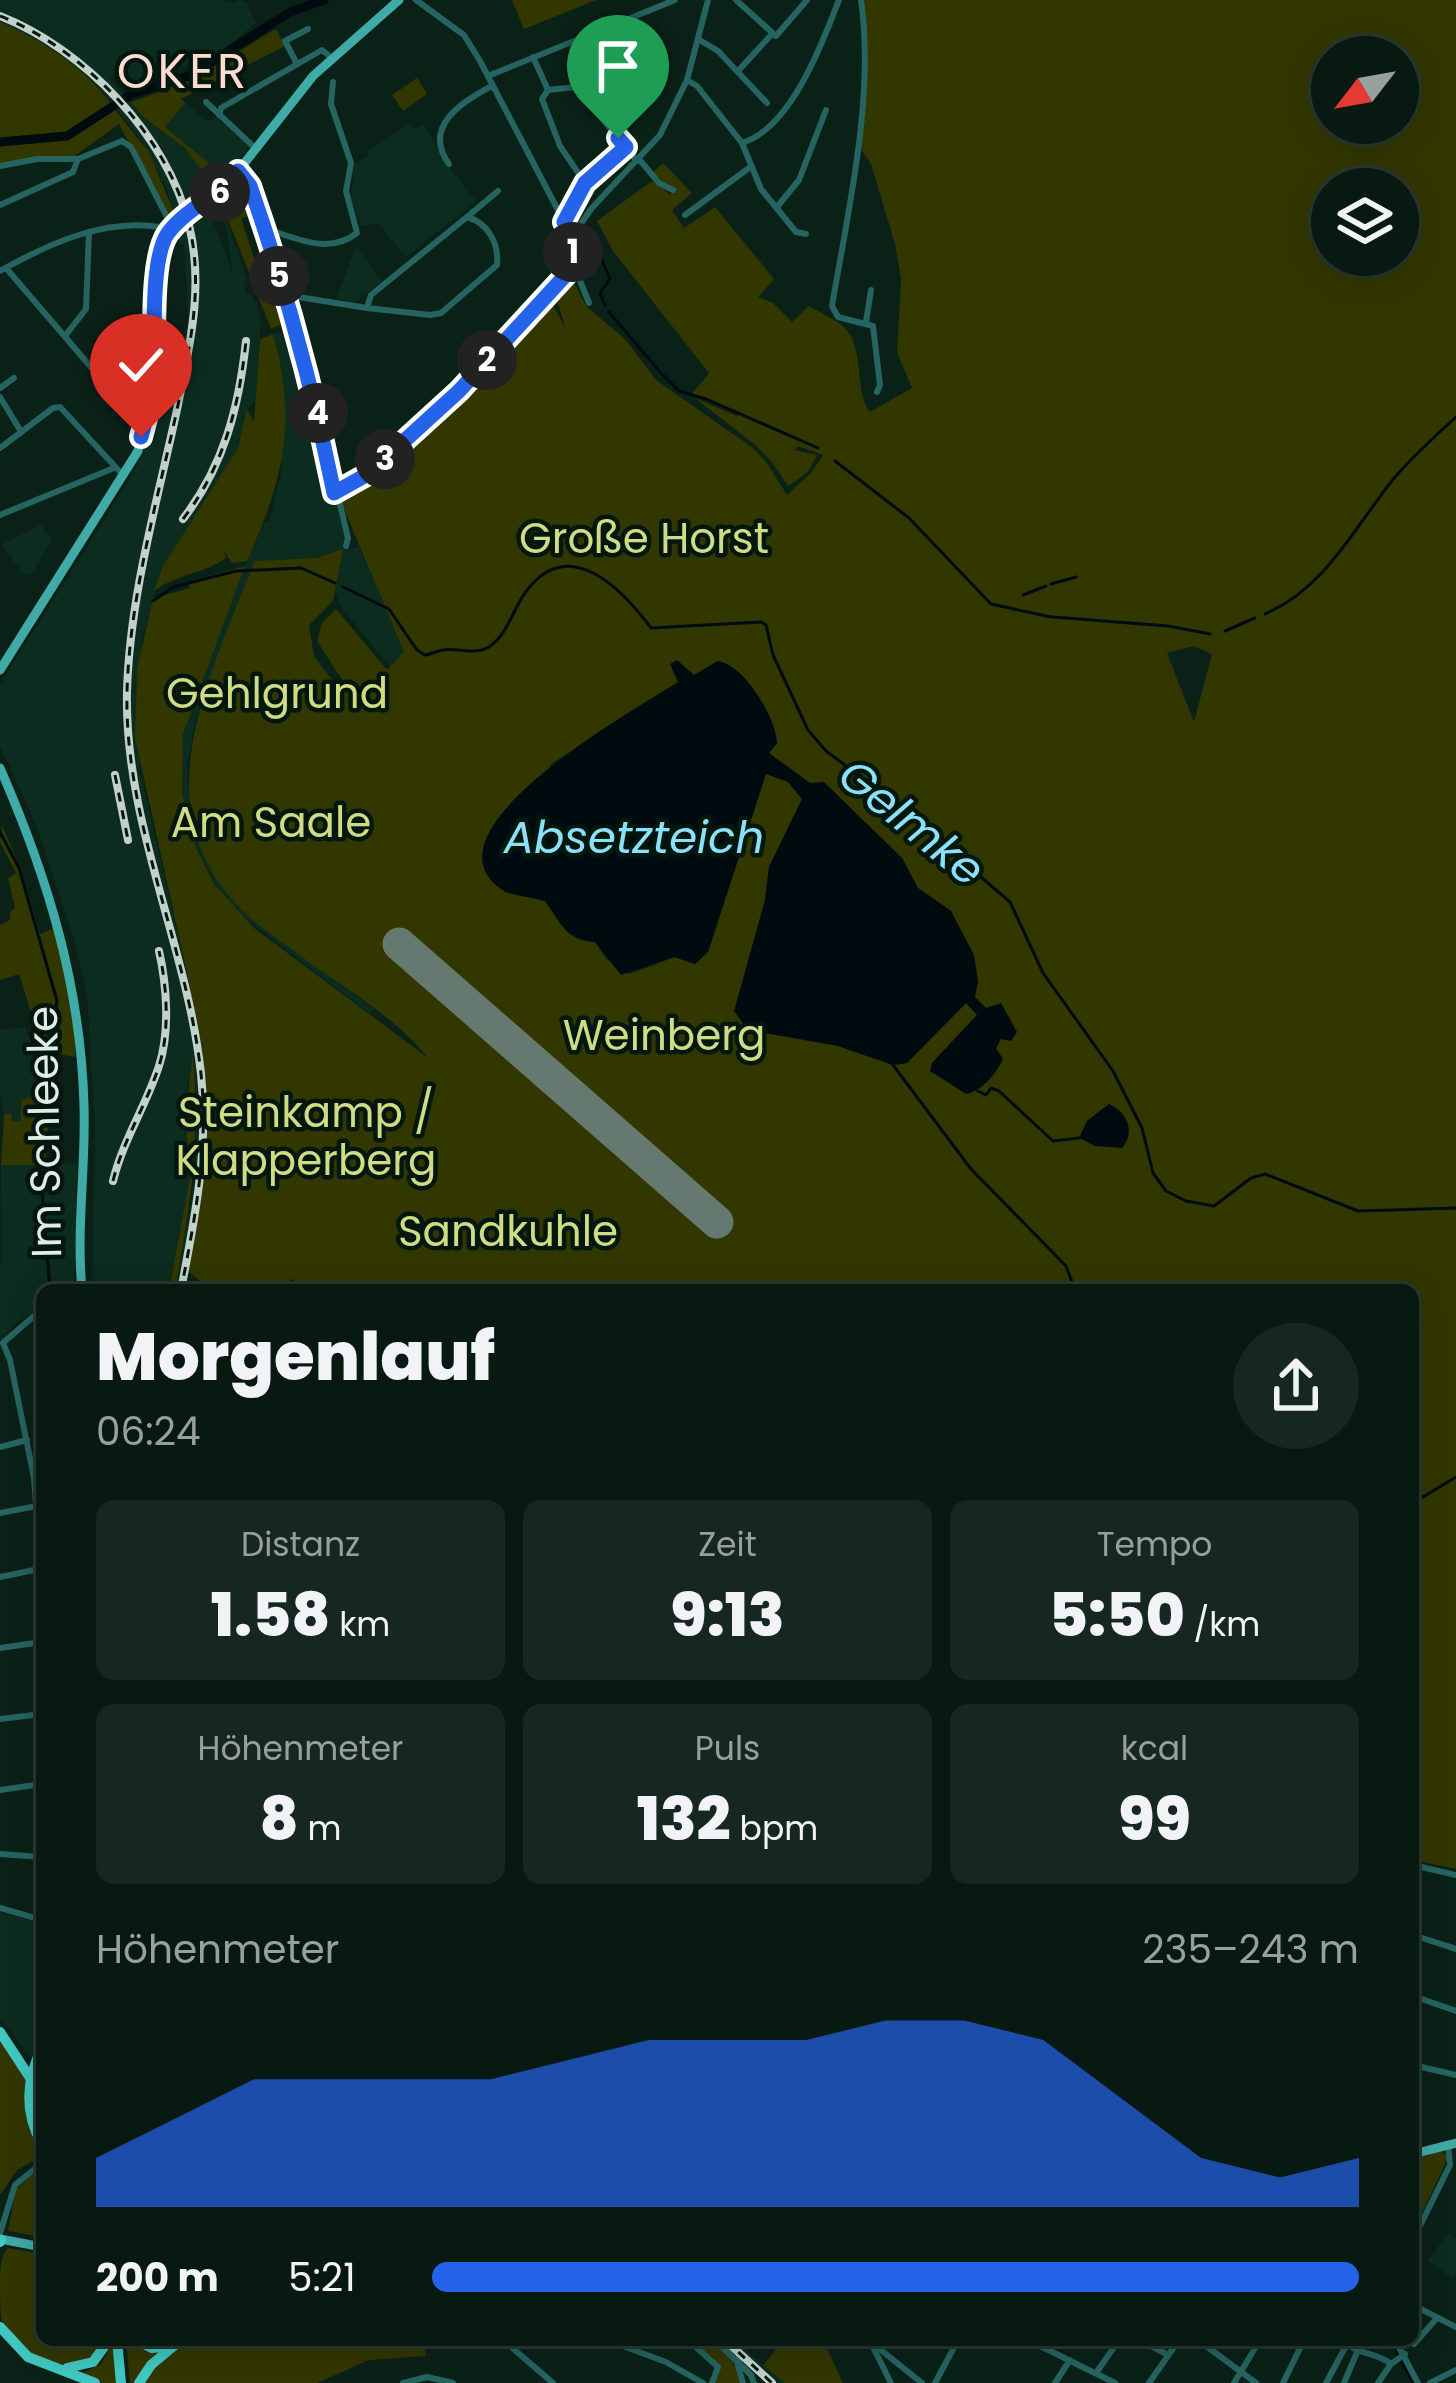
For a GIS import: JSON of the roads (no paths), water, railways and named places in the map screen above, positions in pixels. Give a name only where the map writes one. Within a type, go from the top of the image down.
[{"type":"highway","points":[[0,2023],[36,2075]]},
{"type":"highway","points":[[0,2032],[35,2095],[36,2133]]},
{"type":"highway","points":[[0,2326],[18,2350],[95,2383]]},
{"type":"highway","points":[[52,2367],[90,2364],[110,2346]]},
{"type":"highway","points":[[117,2346],[124,2383]]},
{"type":"highway","points":[[139,2383],[173,2346]]},
{"type":"main road","points":[[0,670],[138,451],[147,414],[164,241],[174,227],[223,189],[306,86],[328,76],[333,59],[399,0]]},
{"type":"main road","name":"Im Schleeke","points":[[0,769],[45,881],[76,998],[84,1105],[82,1284]]},
{"type":"main road","points":[[1419,2153],[1452,2144]]},
{"type":"main road","points":[[0,2238],[36,2246]]},
{"type":"street","points":[[416,0],[464,35],[488,76],[572,237],[574,266],[589,303]]},
{"type":"street","points":[[488,76],[674,0]]},
{"type":"street","points":[[572,237],[660,135],[687,80],[708,0]]},
{"type":"street","points":[[737,71],[807,0]]},
{"type":"street","points":[[742,143],[758,136],[792,99],[823,44],[838,0]]},
{"type":"street","points":[[860,0],[865,57],[858,159],[832,306],[838,317],[873,326],[877,392]]},
{"type":"street","points":[[743,2],[775,34]]},
{"type":"street","points":[[297,64],[285,41],[308,29]]},
{"type":"street","points":[[698,39],[718,51],[767,103]]},
{"type":"street","points":[[205,118],[322,50],[333,59]]},
{"type":"street","points":[[533,57],[548,90]]},
{"type":"street","points":[[263,228],[315,244],[339,244],[357,233],[346,191],[351,160],[331,104],[328,76]]},
{"type":"street","points":[[687,80],[742,143],[749,168],[776,208],[796,232],[806,234]]},
{"type":"street","points":[[448,164],[439,142],[444,122],[492,86]]},
{"type":"street","points":[[585,183],[560,146],[542,98],[548,90],[576,87],[659,183],[673,190]]},
{"type":"street","points":[[206,102],[254,147]]},
{"type":"street","points":[[776,208],[799,180],[826,110]]},
{"type":"street","points":[[0,166],[37,159],[78,159],[127,142],[168,219],[160,226],[89,232],[3,269],[108,387],[147,414]]},
{"type":"street","points":[[564,222],[585,183],[626,147]]},
{"type":"street","points":[[0,205],[73,172],[78,159]]},
{"type":"street","points":[[685,215],[749,168]]},
{"type":"street","points":[[238,171],[250,186],[286,296],[315,400],[348,538],[346,546]]},
{"type":"street","points":[[367,308],[371,295],[498,191]]},
{"type":"street","points":[[286,296],[441,313],[497,265],[498,254],[487,227],[467,217]]},
{"type":"street","points":[[65,336],[86,309],[89,232]]},
{"type":"street","points":[[334,493],[368,474],[459,391],[574,266]]},
{"type":"street","points":[[866,322],[871,290]]},
{"type":"street","points":[[14,378],[0,392],[20,431]]},
{"type":"street","points":[[0,448],[53,407],[60,407],[111,469],[124,476]]},
{"type":"street","points":[[0,515],[111,469]]},
{"type":"street","points":[[36,1314],[2,1343],[28,1440],[36,1499]]},
{"type":"street","points":[[0,1448],[28,1440]]},
{"type":"street","points":[[0,1513],[36,1506]]},
{"type":"street","points":[[0,1577],[36,1570]]},
{"type":"street","points":[[0,1648],[36,1643]]},
{"type":"street","points":[[0,1719],[36,1715]]},
{"type":"street","points":[[0,1790],[36,1785]]},
{"type":"street","points":[[0,1854],[36,1857]]},
{"type":"street","points":[[1419,1866],[1456,1875]]},
{"type":"street","points":[[0,1908],[36,1918]]},
{"type":"street","points":[[1419,1936],[1456,1948]]},
{"type":"street","points":[[1419,1998],[1456,2011]]},
{"type":"street","points":[[1419,2067],[1456,2074]]},
{"type":"street","points":[[1419,2228],[1450,2165],[1452,2144]]},
{"type":"street","points":[[0,2238],[15,2185],[36,2168]]},
{"type":"street","points":[[1419,2308],[1456,2328]]},
{"type":"street","points":[[1419,2338],[1437,2318]]},
{"type":"street","points":[[510,2346],[549,2382]]},
{"type":"street","points":[[623,2346],[708,2383],[718,2367],[695,2346]]},
{"type":"street","points":[[721,2346],[754,2383]]},
{"type":"street","points":[[740,2346],[743,2383]]},
{"type":"street","points":[[873,2346],[891,2383]]},
{"type":"street","points":[[877,2346],[922,2383]]},
{"type":"street","points":[[935,2383],[955,2346]]},
{"type":"street","points":[[1041,2346],[1115,2383]]},
{"type":"street","points":[[1096,2373],[1115,2346]]},
{"type":"street","points":[[1151,2346],[1168,2355]]},
{"type":"street","points":[[1149,2383],[1175,2346]]},
{"type":"street","points":[[1206,2346],[1256,2383]]},
{"type":"street","points":[[1234,2383],[1257,2346]]},
{"type":"street","points":[[1283,2383],[1301,2346]]},
{"type":"street","points":[[1326,2383],[1344,2346]]},
{"type":"street","points":[[1352,2346],[1398,2359]]},
{"type":"street","points":[[1396,2346],[1398,2359],[1418,2383]]},
{"type":"street","points":[[1343,2383],[1358,2350]]},
{"type":"street","points":[[1378,2383],[1398,2359]]},
{"type":"street","points":[[1055,2383],[1070,2360]]},
{"type":"street","points":[[1430,2383],[1456,2370]]},
{"type":"street","points":[[404,2383],[428,2377],[453,2383]]},
{"type":"water","name":"Absetzteich","points":[[677,660],[694,675],[718,661],[738,672],[771,720],[777,743],[769,753],[810,783],[824,782],[902,858],[918,888],[951,911],[974,955],[975,997],[986,1008],[1001,1003],[1017,1032],[1011,1041],[1001,1039],[996,1048],[1003,1059],[978,1089],[966,1094],[930,1071],[932,1063],[977,1015],[966,1003],[907,1063],[893,1065],[838,1046],[748,1030],[734,1011],[765,900],[769,867],[802,799],[788,782],[766,774],[708,952],[695,964],[674,957],[621,975],[595,942],[565,929],[545,901],[501,889],[483,864],[488,835],[510,804],[582,743],[678,682],[670,664]]},
{"type":"water","points":[[1109,1104],[1128,1123],[1122,1148],[1095,1146],[1079,1138],[1087,1121]]},
{"type":"waterway","name":"OKER","points":[[0,142],[67,136],[132,94],[191,75],[290,12],[324,0]]},
{"type":"waterway","points":[[587,227],[610,279],[600,293],[605,305]]},
{"type":"waterway","points":[[609,312],[661,373]]},
{"type":"waterway","points":[[663,375],[679,391],[818,448]]},
{"type":"waterway","points":[[1265,614],[1323,572],[1395,477],[1456,417]]},
{"type":"waterway","points":[[835,461],[909,518],[991,604],[1051,617]]},
{"type":"waterway","name":"Gelmke","points":[[343,587],[389,609],[425,655],[489,647],[525,593],[542,575],[559,567],[576,567],[610,584],[651,628],[761,622],[808,730],[826,751],[888,797],[1010,902],[1043,973],[1113,1071],[1142,1128],[1153,1173],[1166,1191],[1214,1206],[1251,1178],[1265,1174],[1358,1211],[1456,1208]]},
{"type":"waterway","name":"Gelmke","points":[[153,601],[173,587],[236,571],[301,568],[335,583]]},
{"type":"waterway","points":[[1051,584],[1076,577]]},
{"type":"waterway","points":[[1023,595],[1046,586]]},
{"type":"waterway","points":[[1053,617],[1210,634]]},
{"type":"waterway","points":[[1225,631],[1255,618]]},
{"type":"waterway","points":[[0,832],[19,868],[57,1001],[40,1109],[40,1161]]},
{"type":"waterway","points":[[893,1065],[971,1169],[1066,1266],[1073,1284]]},
{"type":"waterway","points":[[978,1091],[986,1095],[991,1088],[999,1091],[1053,1141],[1079,1138]]},
{"type":"waterway","points":[[42,1191],[50,1284]]},
{"type":"waterway","points":[[1419,1499],[1456,1477]]},
{"type":"waterway","points":[[1393,2346],[1413,2383]]},
{"type":"railway","points":[[0,16],[62,50],[91,73],[142,128],[178,192],[193,248],[191,337],[139,583],[127,691],[135,789],[183,978],[201,1074],[202,1156],[182,1284]]},
{"type":"railway","points":[[183,519],[209,478],[227,435],[246,341]]},
{"type":"railway","points":[[115,775],[128,840]]},
{"type":"railway","points":[[113,1181],[154,1081],[165,1039],[159,951]]},
{"type":"railway","points":[[732,2346],[772,2383]]},
{"type":"district","name":"OKER","points":[[183,71]]},
{"type":"park label","name":"Große Horst","points":[[644,538]]},
{"type":"park label","name":"Gehlgrund","points":[[277,693]]},
{"type":"park label","name":"Am Saale","points":[[271,822]]},
{"type":"park label","name":"Weinberg","points":[[664,1035]]},
{"type":"park label","name":"Steinkamp / Klapperberg","points":[[306,1136]]},
{"type":"park label","name":"Sandkuhle","points":[[508,1231]]}]
